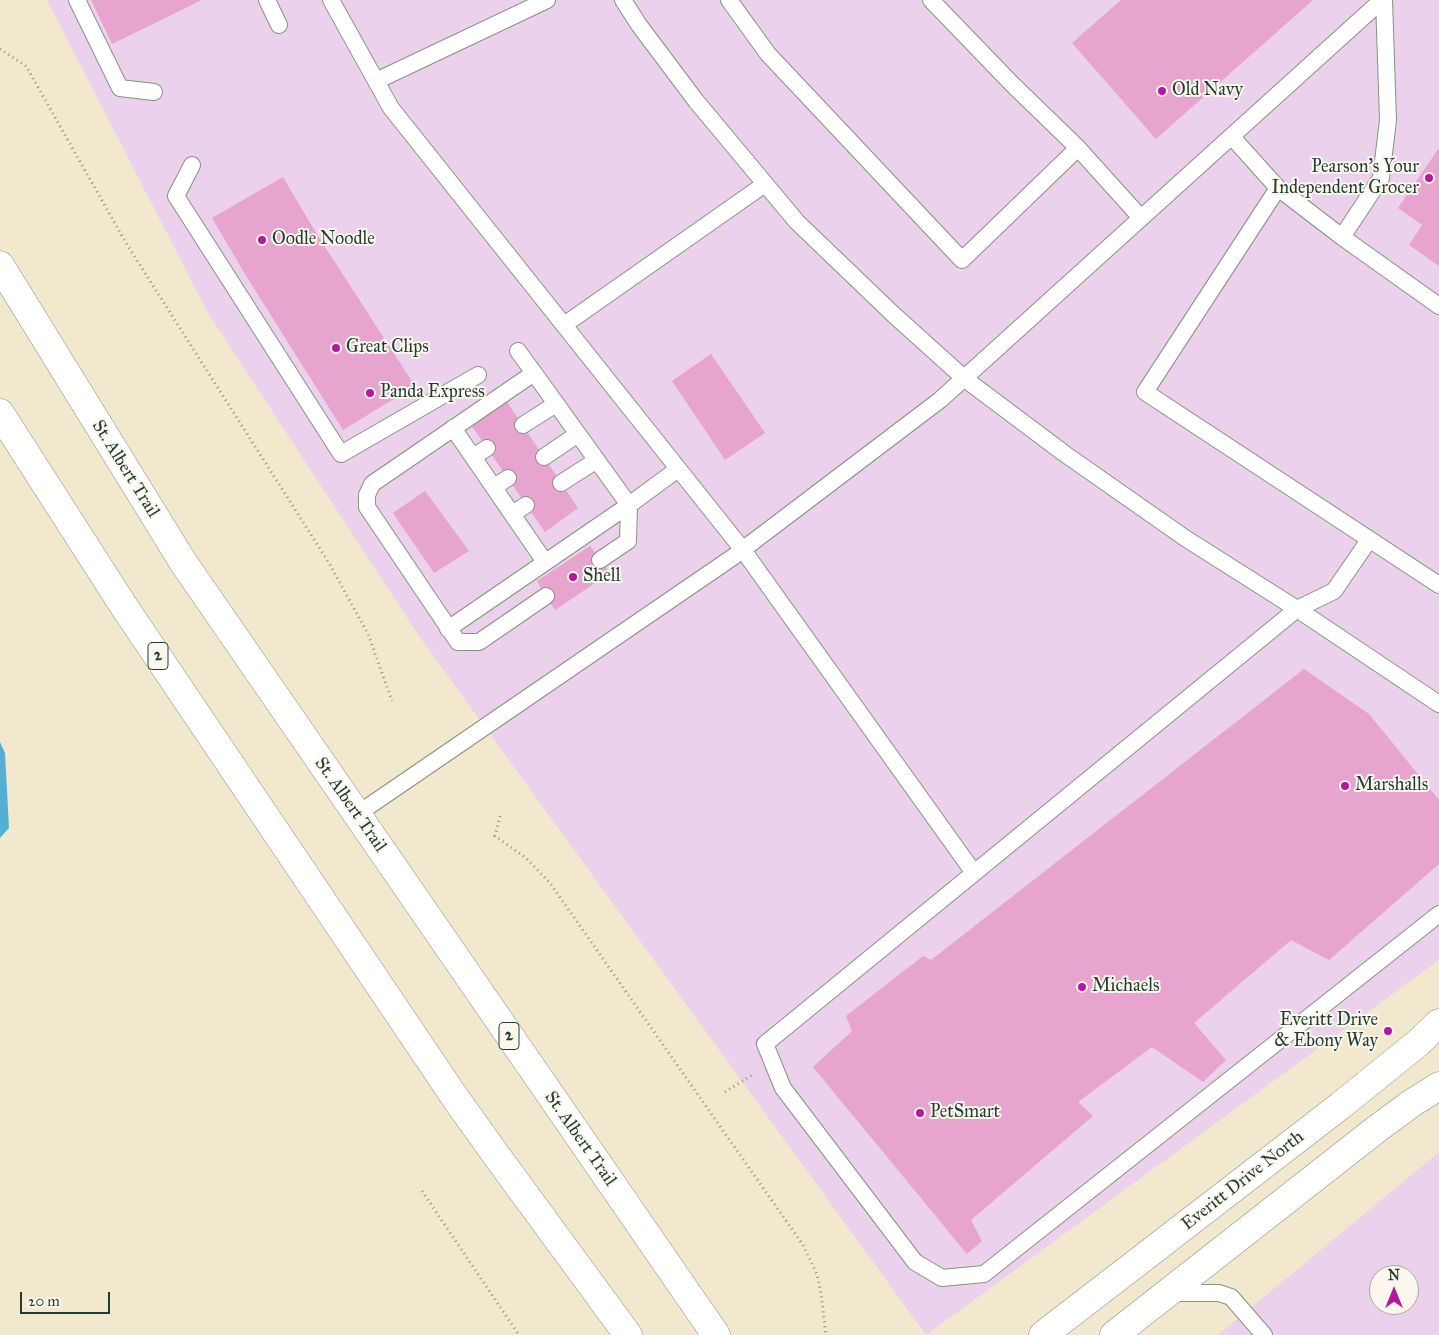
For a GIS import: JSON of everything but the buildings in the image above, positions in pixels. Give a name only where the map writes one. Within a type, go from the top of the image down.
[{"type":"main road","name":"St. Albert Trail","points":[[0,265],[183,562],[716,1335]]},
{"type":"main road","name":"2","points":[[0,413],[123,605],[456,1099],[628,1335]]},
{"type":"main road","name":"Everitt Drive North","points":[[1044,1335],[1340,1106],[1418,1043],[1439,1023]]},
{"type":"main road","points":[[1114,1335],[1412,1102],[1439,1086]]},
{"type":"main road","points":[[609,1307],[616,1335]]},
{"type":"lane","points":[[77,0],[120,88],[154,92]]},
{"type":"lane","points":[[267,0],[280,25]]},
{"type":"lane","points":[[331,0],[391,108],[743,550],[974,873]]},
{"type":"lane","points":[[376,81],[547,0]]},
{"type":"lane","points":[[623,0],[696,101],[797,222],[894,315],[965,378],[1065,454],[1185,538],[1297,609],[1439,704]]},
{"type":"lane","points":[[729,0],[768,54],[962,260],[1078,148]]},
{"type":"lane","points":[[931,0],[1012,84],[1078,148],[1141,218]]},
{"type":"lane","points":[[356,815],[743,550],[940,400],[1383,0]]},
{"type":"lane","points":[[1342,237],[1381,178],[1388,120],[1383,0]]},
{"type":"lane","points":[[1232,137],[1278,188],[1342,237],[1439,306]]},
{"type":"lane","points":[[192,165],[176,196],[341,454],[478,374]]},
{"type":"lane","points":[[564,325],[765,184]]},
{"type":"lane","points":[[1278,188],[1145,392],[1439,585]]},
{"type":"lane","points":[[518,351],[629,505],[628,541],[600,560]]},
{"type":"lane","points":[[534,373],[372,484],[367,495],[368,507],[458,642],[479,642],[546,596]]},
{"type":"lane","points":[[523,425],[556,404]]},
{"type":"lane","points":[[453,428],[545,562]]},
{"type":"lane","points":[[544,457],[578,434]]},
{"type":"lane","points":[[473,457],[487,448]]},
{"type":"lane","points":[[561,483],[597,460]]},
{"type":"lane","points":[[448,629],[629,505],[678,469]]},
{"type":"lane","points":[[494,487],[508,478]]},
{"type":"lane","points":[[512,514],[526,505]]},
{"type":"lane","points":[[1369,540],[1334,591],[1297,609],[765,1044],[783,1088],[915,1262],[942,1278],[984,1274],[1439,914]]},
{"type":"lane","points":[[1168,1293],[1219,1294],[1231,1298],[1264,1335]]},
{"type":"path","points":[[0,49],[26,66],[126,243],[329,562],[368,634],[392,701]]},
{"type":"path","points":[[500,816],[495,836],[526,858],[550,883],[803,1245],[817,1274],[826,1335]]},
{"type":"path","points":[[422,1191],[520,1335]]},
{"type":"shaded area","points":[[47,0],[1439,0],[1439,960],[926,1335],[421,639],[208,313]]},
{"type":"shaded area","points":[[1439,1152],[1439,1335],[1218,1335]]},
{"type":"water","points":[[0,742],[5,753],[9,828],[0,838]]},
{"type":"place","name":"Old Navy","points":[[1162,91]]},
{"type":"place","name":"Pearson's Your Independent Grocer","points":[[1429,178]]},
{"type":"place","name":"Oodle Noodle","points":[[262,240]]},
{"type":"place","name":"Great Clips","points":[[336,348]]},
{"type":"place","name":"Panda Express","points":[[370,393]]},
{"type":"place","name":"Shell","points":[[573,577]]},
{"type":"place","name":"Marshalls","points":[[1345,786]]},
{"type":"place","name":"Michaels","points":[[1082,987]]},
{"type":"place","name":"Everitt Drive & Ebony Way","points":[[1388,1031]]},
{"type":"place","name":"PetSmart","points":[[920,1113]]}]
